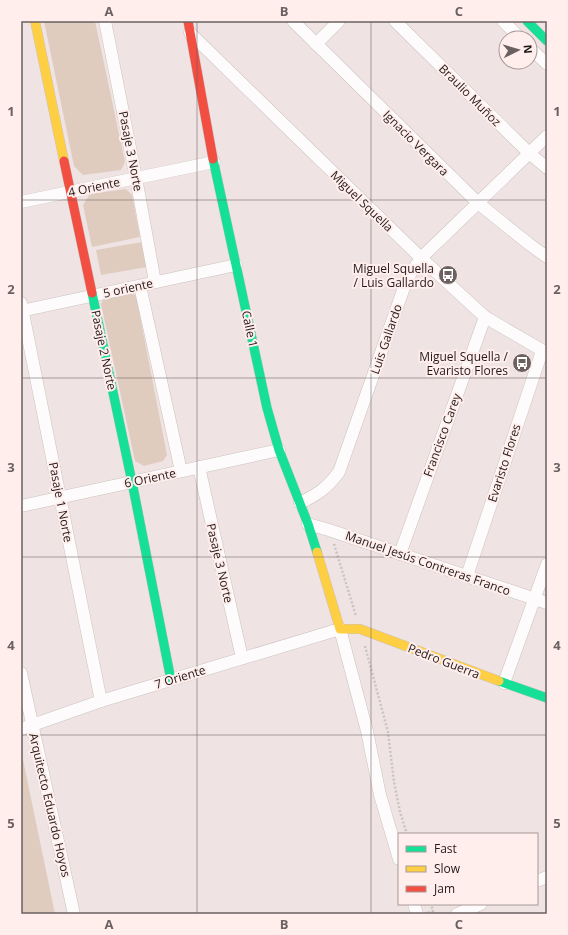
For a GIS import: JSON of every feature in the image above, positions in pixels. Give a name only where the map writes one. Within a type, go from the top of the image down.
[{"type":"street","name":"Pasaje 2 Norte","points":[[35,21],[132,482],[171,680]]},
{"type":"street","name":"Pasaje 3 Norte","points":[[105,21],[155,282]]},
{"type":"street","name":"Calle 1","points":[[188,21],[214,162],[267,408],[279,450],[308,524],[340,629]]},
{"type":"street","name":"Ignacio Vergara","points":[[293,21],[478,203],[547,257]]},
{"type":"street","points":[[316,44],[339,21]]},
{"type":"street","name":"Braulio Muñoz","points":[[395,21],[529,153],[547,168]]},
{"type":"street","points":[[503,21],[512,30]]},
{"type":"street","points":[[527,21],[547,41]]},
{"type":"street","name":"Miguel Squella","points":[[190,33],[421,258],[485,317],[544,352]]},
{"type":"street","points":[[538,56],[547,64]]},
{"type":"street","name":"Luis Gallardo","points":[[300,503],[319,494],[330,484],[339,472],[407,279],[421,258],[547,136]]},
{"type":"street","name":"4 Oriente","points":[[21,202],[214,162]]},
{"type":"street","name":"5 oriente","points":[[22,308],[92,296],[236,265]]},
{"type":"street","points":[[140,286],[181,471]]},
{"type":"street","name":"Pasaje 1 Norte","points":[[22,308],[101,701]]},
{"type":"street","name":"Francisco Carey","points":[[400,554],[485,317]]},
{"type":"street","name":"Evaristo Flores","points":[[467,576],[544,352]]},
{"type":"street","name":"6 Oriente","points":[[21,506],[279,450]]},
{"type":"street","name":"Pasaje 3 Norte","points":[[199,467],[242,658]]},
{"type":"street","name":"Manuel Jesús Contreras Franco","points":[[308,524],[547,603]]},
{"type":"street","points":[[504,683],[547,564]]},
{"type":"street","points":[[340,629],[367,731],[380,795],[398,856]]},
{"type":"street","name":"7 Oriente","points":[[26,727],[101,701],[340,629]]},
{"type":"street","name":"Pedro Guerra","points":[[340,629],[360,629],[547,698]]},
{"type":"street","name":"Arquitecto Eduardo Hoyos","points":[[21,672],[26,727],[74,914]]},
{"type":"street","points":[[457,914],[479,905]]},
{"type":"path","points":[[329,530],[360,629],[388,732],[400,812],[407,833]]},
{"type":"path","points":[[426,914],[433,911],[431,905]]},
{"type":"shaded area","points":[[44,21],[95,21],[125,162],[121,170],[83,175],[74,166]]},
{"type":"shaded area","points":[[126,189],[132,195],[140,237],[92,247],[83,205],[90,194]]},
{"type":"shaded area","points":[[142,242],[147,267],[101,275],[96,250]]},
{"type":"shaded area","points":[[129,291],[136,296],[167,455],[163,461],[144,466],[135,461],[101,304],[104,297]]},
{"type":"shaded area","points":[[21,750],[55,914],[21,914]]},
{"type":"traffic: fast","points":[[527,21],[547,41]]},
{"type":"traffic: fast","points":[[213,159],[267,408],[279,450],[308,524],[317,552]]},
{"type":"traffic: fast","points":[[92,293],[132,482],[171,680]]},
{"type":"traffic: fast","points":[[499,681],[547,698]]},
{"type":"traffic: slow","points":[[35,21],[64,161]]},
{"type":"traffic: slow","points":[[317,552],[340,629],[360,629],[499,681]]},
{"type":"traffic: jam","points":[[188,21],[213,159]]},
{"type":"traffic: jam","points":[[64,161],[92,293]]},
{"type":"place","name":"Miguel Squella / Luis Gallardo","points":[[448,275]]},
{"type":"place","name":"Miguel Squella / Evaristo Flores","points":[[522,363]]}]
